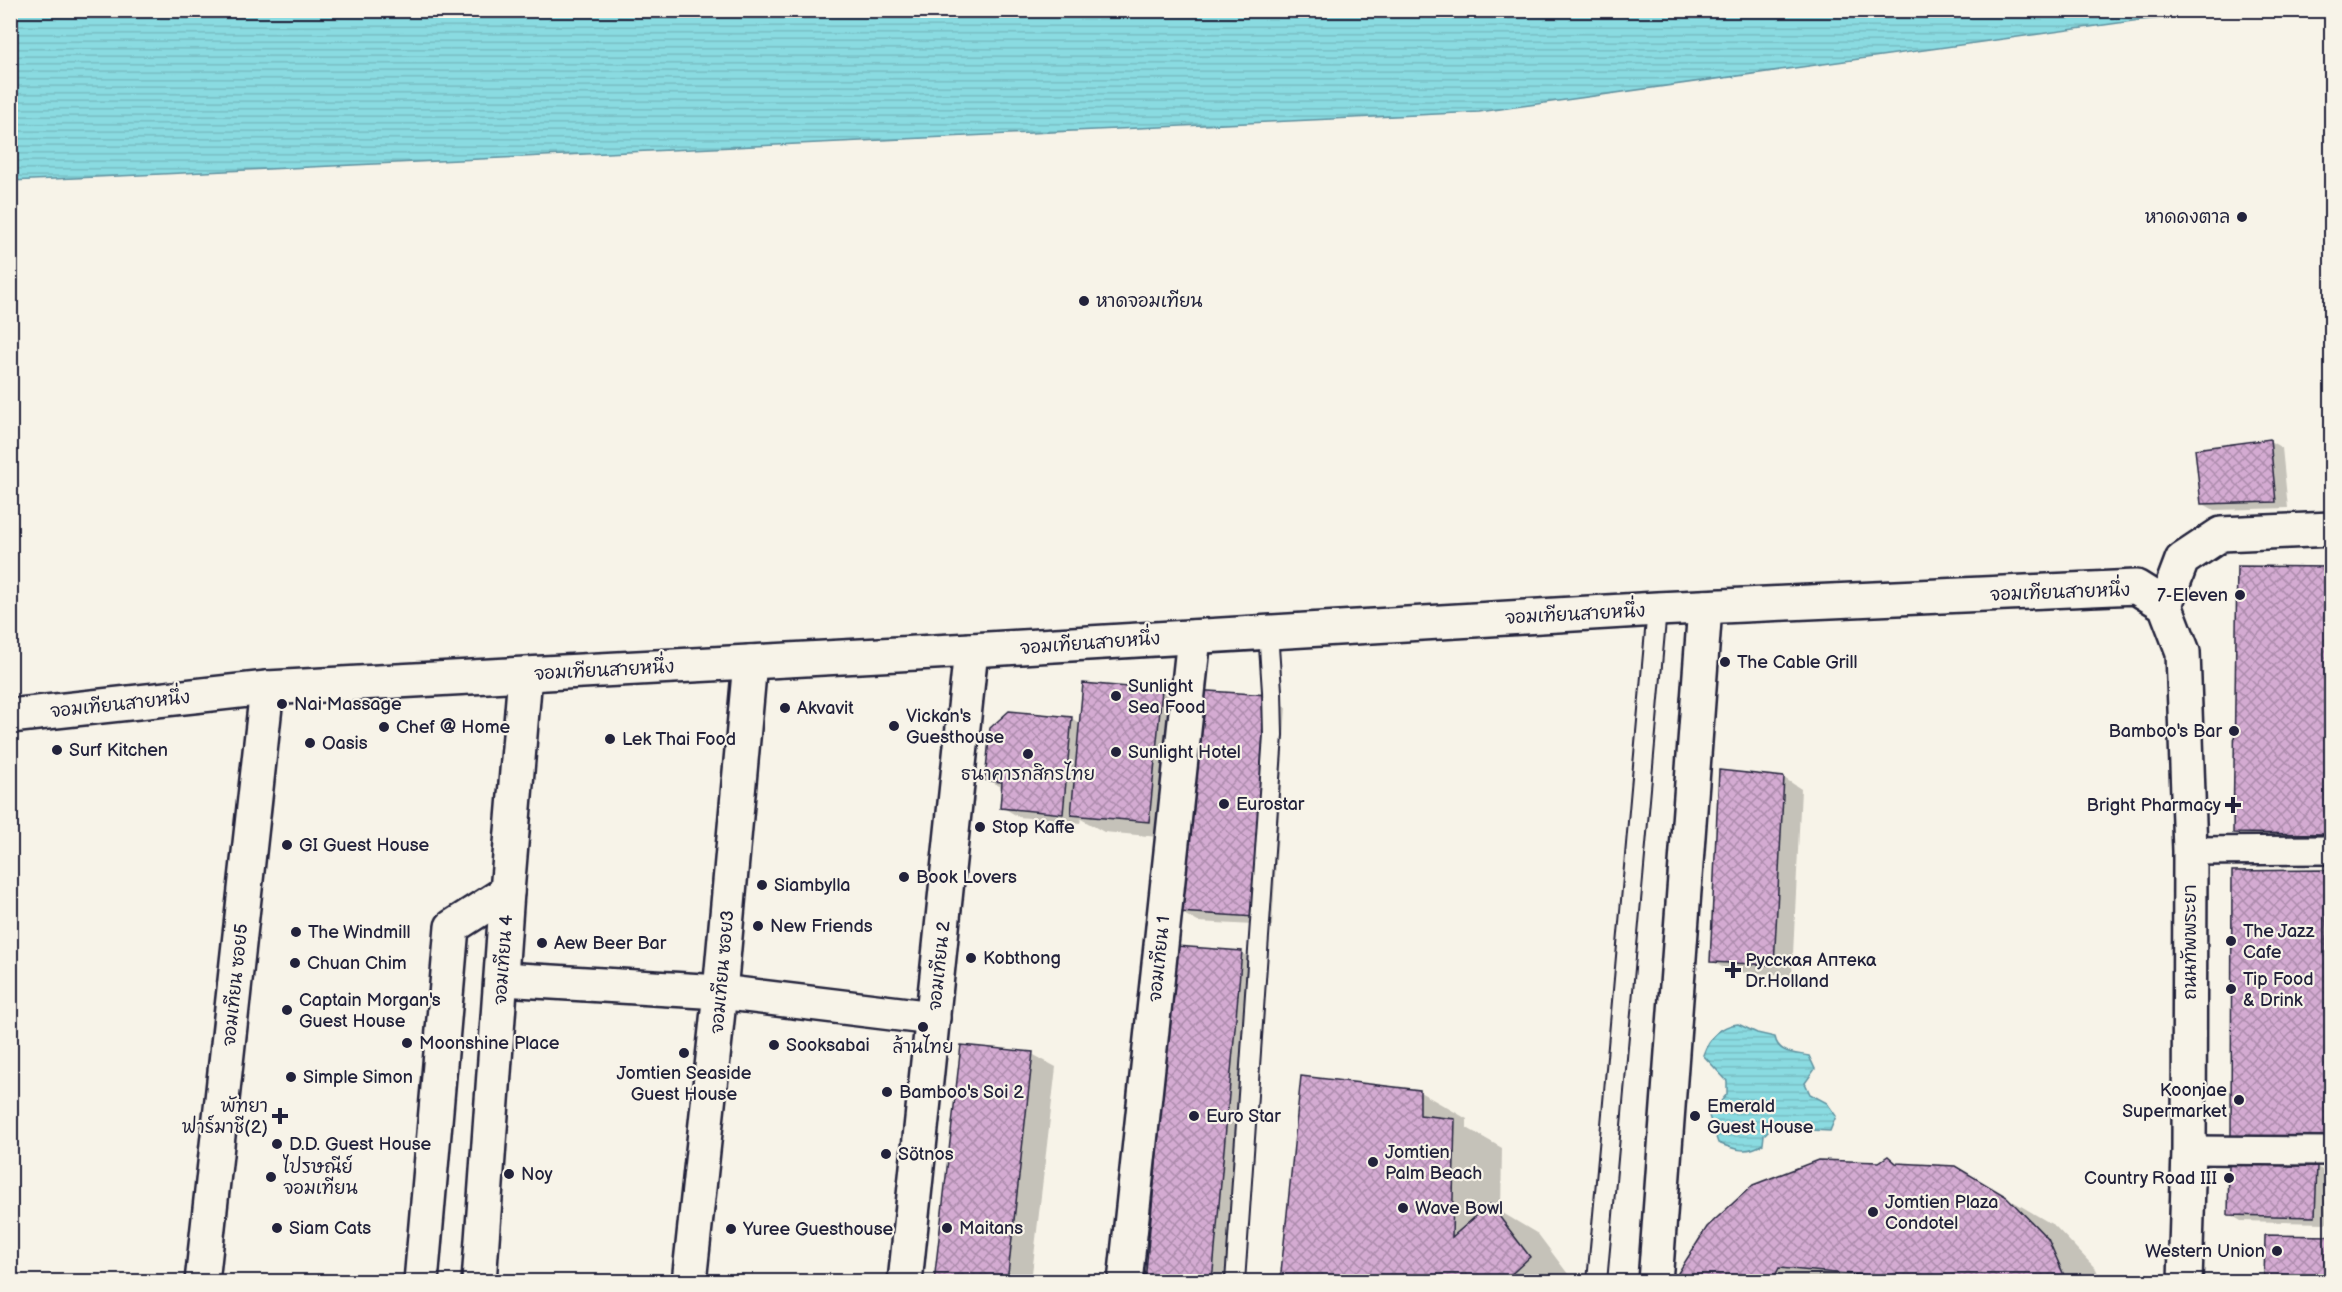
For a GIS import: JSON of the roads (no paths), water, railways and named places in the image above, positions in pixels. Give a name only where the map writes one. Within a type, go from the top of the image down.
[{"type":"street","points":[[2165,605],[2182,560],[2221,534],[2331,529]]},
{"type":"street","name":"จอมเทียนสายหนึ่ง","points":[[10,716],[267,688],[971,650],[1657,609],[2136,587],[2165,605]]},
{"type":"street","name":"ถนนทัพพระยา","points":[[2165,605],[2182,652],[2190,851],[2189,1150],[2185,1281]]},
{"type":"street","points":[[1654,1281],[1705,607]]},
{"type":"street","name":"จอมเทียน 1","points":[[1125,1281],[1194,637]]},
{"type":"street","name":"จอมเทียน 2","points":[[905,1281],[971,650]]},
{"type":"street","name":"จอมเทียน ซอย3","points":[[689,1281],[720,992],[750,662]]},
{"type":"street","name":"จอมเทียน 4","points":[[479,1281],[525,675]]},
{"type":"street","name":"จอมเทียน ซอย5","points":[[202,1281],[267,688]]},
{"type":"street","points":[[2190,851],[2331,850]]},
{"type":"street","points":[[421,1281],[452,927],[507,892]]},
{"type":"street","points":[[502,979],[720,992],[933,1018]]},
{"type":"street","points":[[2189,1150],[2331,1150]]},
{"type":"lane","points":[[1597,1281],[1657,609]]},
{"type":"lane","points":[[1235,1281],[1273,735],[1268,632]]},
{"type":"water","points":[[11,10],[2255,11],[2140,20],[1479,112],[11,181]]},
{"type":"water","points":[[1738,1024],[1757,1033],[1775,1037],[1783,1050],[1809,1056],[1815,1069],[1805,1083],[1810,1094],[1827,1103],[1836,1116],[1830,1131],[1771,1128],[1764,1135],[1763,1144],[1746,1150],[1718,1143],[1709,1116],[1727,1094],[1727,1081],[1703,1055],[1708,1043],[1720,1030]]},
{"type":"place","name":"หาดดงตาล","points":[[2242,217]]},
{"type":"place","name":"หาดจอมเทียน","points":[[1084,301]]},
{"type":"place","name":"7-Eleven","points":[[2240,595]]},
{"type":"place","name":"The Cable Grill","points":[[1725,662]]},
{"type":"place","name":"Sunlight Sea Food","points":[[1116,696]]},
{"type":"place","name":"Nai Massage","points":[[282,704]]},
{"type":"place","name":"Akvavit","points":[[785,708]]},
{"type":"place","name":"Vickan's Guesthouse","points":[[894,726]]},
{"type":"place","name":"Chef @ Home","points":[[384,727]]},
{"type":"place","name":"Bamboo's Bar","points":[[2234,731]]},
{"type":"place","name":"Lek Thai Food","points":[[610,739]]},
{"type":"place","name":"Oasis","points":[[310,743]]},
{"type":"place","name":"Surf Kitchen","points":[[57,750]]},
{"type":"place","name":"Sunlight Hotel","points":[[1116,752]]},
{"type":"place","name":"ธนาคารกสิกรไทย","points":[[1028,754]]},
{"type":"place","name":"Eurostar","points":[[1224,804]]},
{"type":"place","name":"Bright Pharmacy","points":[[2233,805]]},
{"type":"place","name":"Stop Kaffe","points":[[980,827]]},
{"type":"place","name":"GI Guest House","points":[[287,845]]},
{"type":"place","name":"Book Lovers","points":[[904,877]]},
{"type":"place","name":"Siambylla","points":[[762,885]]},
{"type":"place","name":"New Friends","points":[[758,926]]},
{"type":"place","name":"The Windmill","points":[[296,932]]},
{"type":"place","name":"The Jazz Cafe","points":[[2231,941]]},
{"type":"place","name":"Aew Beer Bar","points":[[542,943]]},
{"type":"place","name":"Kobthong","points":[[971,958]]},
{"type":"place","name":"Chuan Chim","points":[[295,963]]},
{"type":"place","name":"Русская Аптека Dr.Holland","points":[[1733,970]]},
{"type":"place","name":"Tip Food & Drink","points":[[2231,989]]},
{"type":"place","name":"Captain Morgan's Guest House","points":[[287,1010]]},
{"type":"place","name":"ล้านไทย","points":[[923,1027]]},
{"type":"place","name":"Moonshine Place","points":[[407,1043]]},
{"type":"place","name":"Sooksabai","points":[[774,1045]]},
{"type":"place","name":"Jomtien Seaside Guest House","points":[[684,1053]]},
{"type":"place","name":"Simple Simon","points":[[291,1077]]},
{"type":"place","name":"Bamboo's Soi 2","points":[[887,1092]]},
{"type":"place","name":"Koonjae Supermarket","points":[[2239,1100]]},
{"type":"place","name":"พัทยา ฟาร์มาชี(2)","points":[[280,1116]]},
{"type":"place","name":"Euro Star","points":[[1194,1116]]},
{"type":"place","name":"Emerald Guest House","points":[[1695,1116]]},
{"type":"place","name":"D.D. Guest House","points":[[277,1144]]},
{"type":"place","name":"Sötnos","points":[[886,1154]]},
{"type":"place","name":"Jomtien Palm Beach","points":[[1373,1162]]},
{"type":"place","name":"Noy","points":[[509,1174]]},
{"type":"place","name":"ไปรษณีย์ จอมเทียน","points":[[271,1177]]},
{"type":"place","name":"Country Road III","points":[[2229,1178]]},
{"type":"place","name":"Wave Bowl","points":[[1403,1208]]},
{"type":"place","name":"Jomtien Plaza Condotel","points":[[1873,1212]]},
{"type":"place","name":"Siam Cats","points":[[277,1228]]},
{"type":"place","name":"Maitans","points":[[947,1228]]},
{"type":"place","name":"Yuree Guesthouse","points":[[731,1229]]},
{"type":"place","name":"Western Union","points":[[2277,1251]]}]
